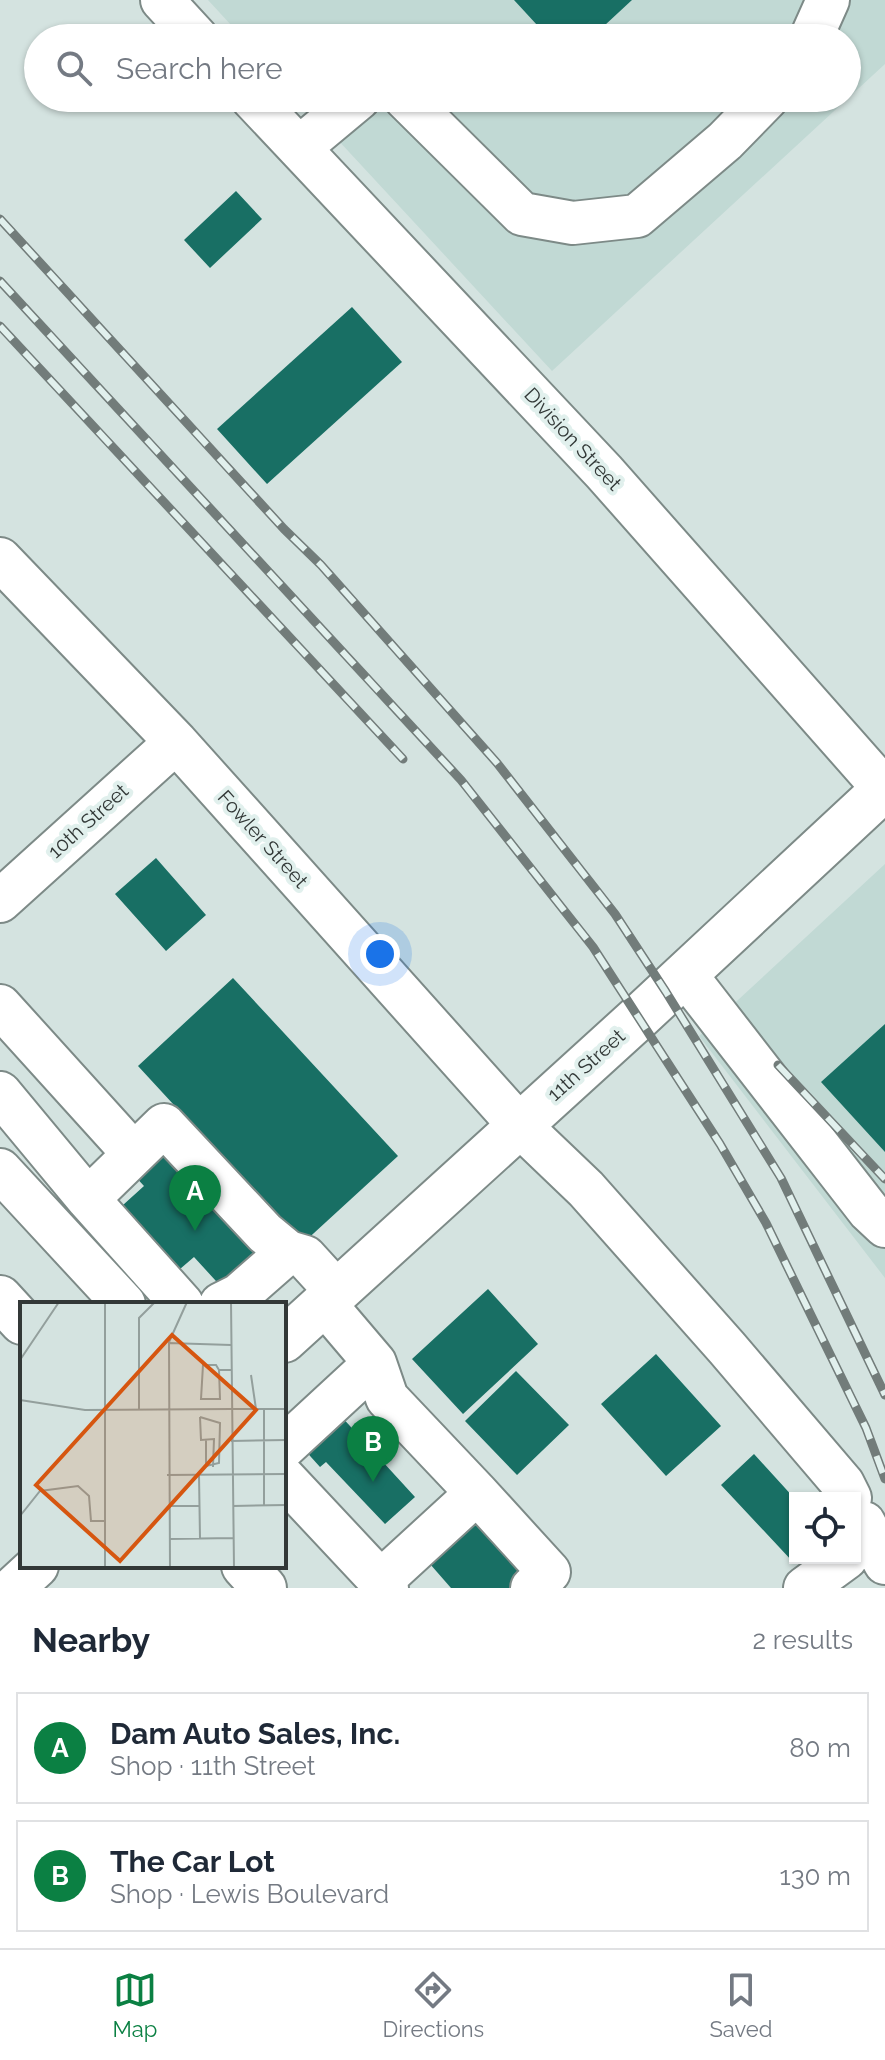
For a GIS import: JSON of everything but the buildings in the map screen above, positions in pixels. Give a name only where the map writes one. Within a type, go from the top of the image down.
[{"type":"main road","name":"11th Street","points":[[286,1338],[885,789]]},
{"type":"main road","points":[[0,1298],[20,1320]]},
{"type":"main road","points":[[246,1568],[264,1588]]},
{"type":"street","points":[[162,0],[184,24]]},
{"type":"street","points":[[817,24],[828,0]]},
{"type":"street","name":"Division Street","points":[[265,112],[604,472],[885,789]]},
{"type":"street","points":[[299,148],[342,112]]},
{"type":"street","points":[[419,112],[522,214],[573,223],[637,216],[725,141],[753,112]]},
{"type":"street","name":"Fowler Street","points":[[4,570],[176,742],[519,1125],[586,1189],[843,1484],[845,1492]]},
{"type":"street","name":"10th Street","points":[[0,901],[176,742]]},
{"type":"street","points":[[685,974],[869,1211],[885,1226]]},
{"type":"street","points":[[0,1006],[134,1154]]},
{"type":"street","points":[[0,1093],[88,1199],[180,1302]]},
{"type":"street","points":[[88,1199],[164,1125],[265,1233],[288,1252],[305,1257],[375,1363],[387,1398],[549,1572],[532,1588]]},
{"type":"street","points":[[0,1170],[122,1302]]},
{"type":"street","points":[[225,1302],[239,1295],[288,1252]]},
{"type":"street","points":[[286,1445],[375,1363]]},
{"type":"street","points":[[286,1480],[384,1585],[477,1493]]},
{"type":"street","name":"Fowler Street","points":[[861,1534],[885,1563]]},
{"type":"street","points":[[805,1588],[824,1564]]},
{"type":"street","points":[[13,1588],[35,1568]]},
{"type":"shaded area","points":[[208,0],[885,0],[885,64],[861,86],[861,24],[230,24]]},
{"type":"shaded area","points":[[312,112],[833,112],[552,371]]},
{"type":"shaded area","points":[[885,864],[885,1278],[699,1036]]},
{"type":"railway","points":[[0,219],[284,529],[321,565],[497,763],[615,914],[781,1178],[885,1395]]},
{"type":"railway","points":[[0,281],[461,780],[593,947],[720,1144],[766,1223],[866,1428],[885,1479]]},
{"type":"railway","points":[[0,326],[403,759]]},
{"type":"railway","points":[[778,1065],[885,1179]]},
{"type":"place","name":"Dam Auto Sales, Inc.","points":[[195,1231]]},
{"type":"place","name":"The Car Lot","points":[[373,1482]]}]
